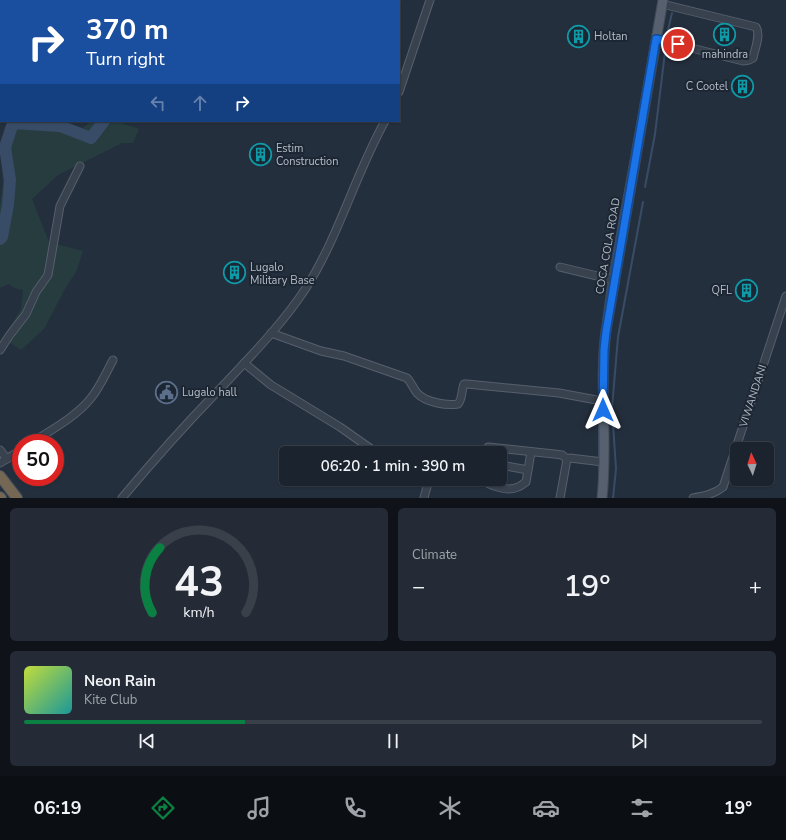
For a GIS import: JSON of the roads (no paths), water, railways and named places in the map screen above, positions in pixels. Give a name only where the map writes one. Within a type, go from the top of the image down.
[{"type":"highway","points":[[0,476],[17,498]]},
{"type":"main road","name":"COCA COLA ROAD","points":[[602,498],[602,401],[604,350],[614,280],[663,2]]},
{"type":"street","points":[[400,89],[430,0]]},
{"type":"street","points":[[656,39],[743,61],[753,58],[758,35],[758,30],[756,27],[663,2]]},
{"type":"street","points":[[122,498],[175,437],[271,333],[305,289],[319,266],[333,238],[367,156],[384,122]]},
{"type":"street","points":[[0,350],[26,314],[36,292],[48,275],[60,206],[80,166]]},
{"type":"street","points":[[560,267],[614,280]]},
{"type":"street","name":"VIWANDANI","points":[[694,498],[717,492],[723,486],[786,296]]},
{"type":"street","points":[[271,333],[321,351],[344,356],[407,378],[412,382],[417,393],[427,400],[452,405],[458,404],[464,384],[467,384],[559,393],[602,401]]},
{"type":"street","points":[[44,434],[84,406],[94,394],[113,360]]},
{"type":"street","points":[[244,363],[271,385],[340,427],[367,446]]},
{"type":"street","points":[[507,449],[562,455],[567,459],[570,458],[603,462]]},
{"type":"street","points":[[0,450],[3,461],[12,456]]},
{"type":"street","points":[[498,486],[512,489],[526,482],[531,452]]},
{"type":"street","points":[[560,498],[567,459]]},
{"type":"street","points":[[507,466],[528,470]]},
{"type":"street","points":[[424,498],[427,486]]},
{"type":"waterway","points":[[666,39],[672,13]]},
{"type":"waterway","points":[[649,55],[653,34]]},
{"type":"waterway","points":[[645,187],[655,134],[666,44]]},
{"type":"waterway","points":[[603,321],[609,278],[641,103]]},
{"type":"waterway","points":[[0,239],[2,237],[8,205],[10,180],[5,147],[13,123],[60,126],[91,138],[103,122]]},
{"type":"waterway","points":[[613,498],[616,469],[612,408],[618,337],[643,202]]},
{"type":"waterway","points":[[599,373],[600,343]]},
{"type":"waterway","points":[[599,414],[599,458]]},
{"type":"waterway","points":[[599,466],[599,477]]},
{"type":"place","name":"mahindra","points":[[725,34]]},
{"type":"place","name":"Holtan","points":[[578,36]]},
{"type":"place","name":"C Cootel","points":[[743,86]]},
{"type":"place","name":"Estim Construction","points":[[260,154]]},
{"type":"place","name":"Lugalo Military Base","points":[[235,273]]},
{"type":"place","name":"QFL","points":[[747,290]]},
{"type":"place","name":"Lugalo hall","points":[[167,392]]}]
